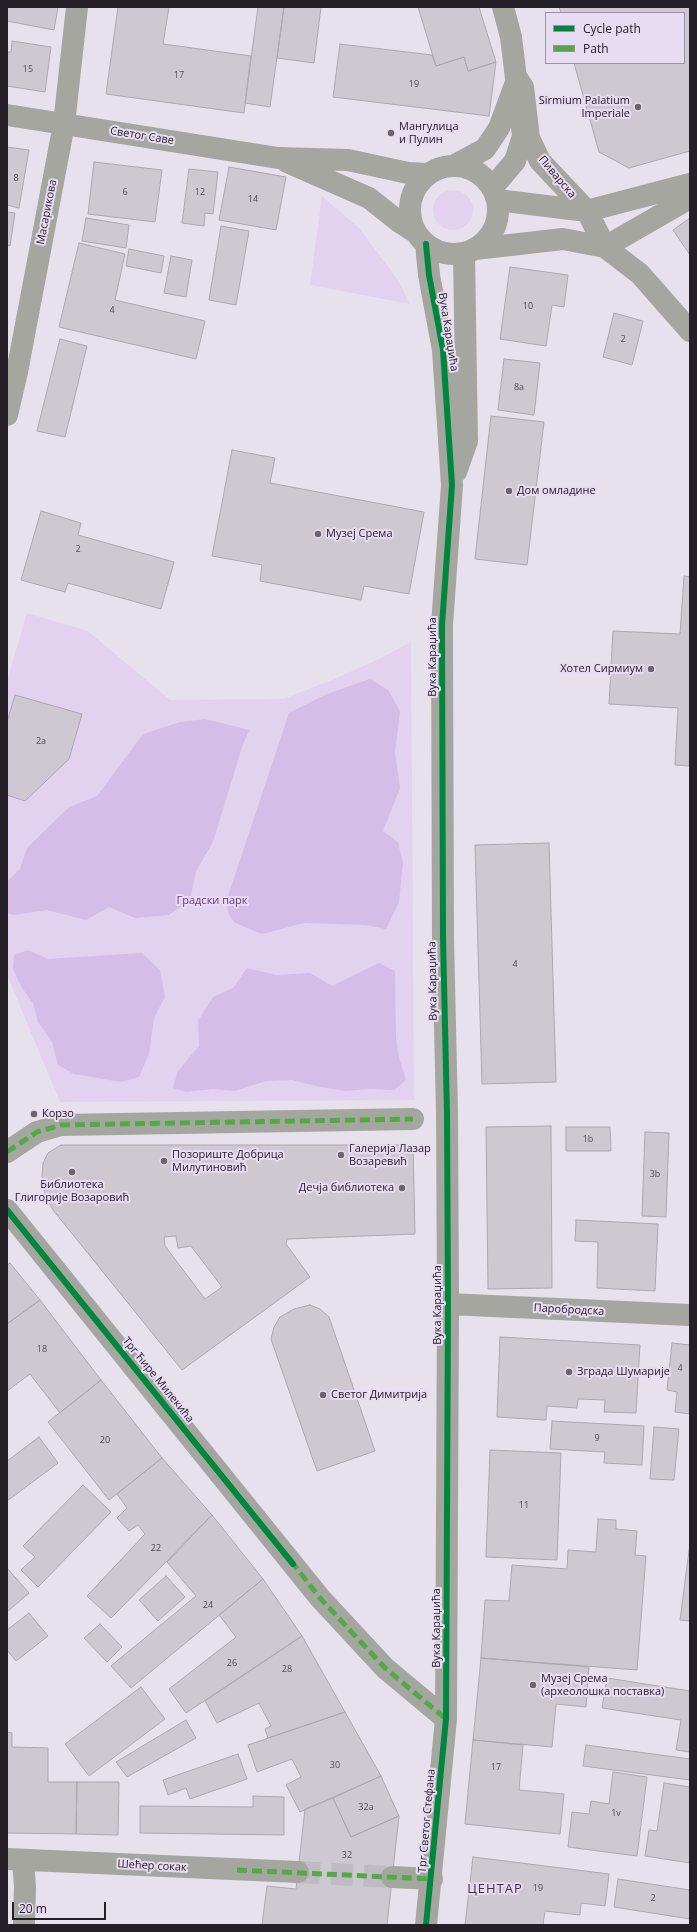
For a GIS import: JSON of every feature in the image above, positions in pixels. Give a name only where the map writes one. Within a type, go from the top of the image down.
[{"type":"street","name":"Масарикова","points":[[7,415],[17,372],[64,124],[77,7]]},
{"type":"street","name":"Пиварска","points":[[495,194],[515,161],[523,136],[511,37],[503,7]]},
{"type":"street","name":"Пиварска","points":[[455,165],[485,150],[499,128],[517,78]]},
{"type":"street","name":"Пиварска","points":[[517,78],[523,87],[529,138],[540,161],[587,211],[605,247]]},
{"type":"street","name":"Светог Саве","points":[[7,115],[278,158],[348,160],[408,173],[427,174]]},
{"type":"street","name":"Светог Саве","points":[[278,158],[369,198],[421,238]]},
{"type":"street","points":[[469,251],[486,240],[494,228],[498,215],[495,194],[484,177],[474,170],[455,165],[440,167],[427,174],[417,184],[411,197],[410,218],[421,238],[441,252],[469,251],[563,239],[605,247],[640,274],[690,331]]},
{"type":"street","points":[[495,194],[587,211],[690,184]]},
{"type":"street","points":[[605,247],[690,198]]},
{"type":"street","name":"Вука Караџића","points":[[421,238],[443,350],[452,485],[442,625],[443,938],[447,1113],[448,1304],[446,1719]]},
{"type":"street","name":"Вука Караџића","points":[[452,485],[467,441],[469,251]]},
{"type":"street","points":[[7,1152],[36,1132],[61,1125],[413,1119]]},
{"type":"street","name":"Трг Ћире Милекића","points":[[7,1210],[320,1598],[385,1668],[446,1719]]},
{"type":"street","name":"Паробродска","points":[[448,1304],[690,1315]]},
{"type":"street","name":"Трг Светог Стефана","points":[[426,1925],[432,1879],[446,1719]]},
{"type":"street","points":[[15,1860],[25,1887],[24,1925]]},
{"type":"street","name":"Шећер сокак","points":[[15,1860],[298,1872]]},
{"type":"street","points":[[392,1877],[432,1879]]},
{"type":"green space","points":[[453,190],[464,193],[470,199],[473,210],[470,221],[464,227],[453,230],[442,227],[436,221],[433,210],[436,199],[442,193]]},
{"type":"green space","points":[[322,196],[359,228],[398,280],[410,304],[310,285]]},
{"type":"green space","name":"Градски парк","points":[[27,613],[88,631],[170,700],[283,699],[332,680],[381,658],[411,642],[414,1100],[60,1102],[7,975],[7,681]]},
{"type":"shaded area","points":[[370,679],[388,690],[400,711],[395,752],[400,788],[383,831],[398,842],[403,863],[399,902],[386,929],[366,925],[304,923],[262,934],[234,922],[228,913],[227,899],[289,713],[327,694]]},
{"type":"shaded area","points":[[205,719],[249,730],[242,747],[213,842],[196,871],[190,900],[169,915],[135,918],[109,907],[86,920],[47,910],[14,915],[7,913],[7,881],[20,869],[27,848],[69,807],[97,796],[143,734],[180,722]]},
{"type":"shaded area","points":[[28,950],[48,959],[142,953],[160,970],[165,997],[154,1018],[149,1054],[139,1077],[121,1082],[74,1074],[58,1065],[52,1042],[38,1022],[33,1003],[22,988],[13,969],[14,955]]},
{"type":"shaded area","points":[[379,963],[395,971],[396,1037],[399,1058],[406,1080],[394,1090],[370,1089],[346,1091],[320,1087],[292,1080],[266,1081],[235,1091],[213,1089],[186,1092],[173,1088],[178,1071],[199,1046],[198,1021],[213,997],[233,988],[247,968],[276,975],[310,973],[332,986]]},
{"type":"building","points":[[7,7],[58,7],[54,30],[7,21]]},
{"type":"building","points":[[118,7],[169,7],[163,44],[251,56],[244,113],[106,94]]},
{"type":"building","points":[[258,7],[284,7],[270,107],[245,103]]},
{"type":"building","points":[[284,7],[321,7],[314,63],[277,58]]},
{"type":"building","points":[[418,7],[479,7],[496,62],[468,71],[464,57],[436,66]]},
{"type":"building","name":"Sirmium Palatium Imperiale","points":[[559,7],[690,7],[690,151],[629,168],[599,152],[574,64],[685,64],[685,12],[561,12]]},
{"type":"building","points":[[12,41],[51,47],[45,92],[7,86],[7,52],[11,52]]},
{"type":"building","points":[[340,44],[432,55],[436,66],[464,57],[468,71],[496,62],[489,116],[333,97]]},
{"type":"building","points":[[7,147],[29,150],[19,208],[7,205]]},
{"type":"building","points":[[94,162],[162,170],[155,222],[88,214]]},
{"type":"building","points":[[229,167],[286,177],[276,230],[219,220]]},
{"type":"building","points":[[189,169],[218,172],[213,214],[205,213],[204,226],[182,223]]},
{"type":"building","points":[[7,212],[15,213],[10,246],[7,245]]},
{"type":"building","points":[[86,218],[129,225],[126,248],[82,241]]},
{"type":"building","points":[[690,218],[690,255],[673,230]]},
{"type":"building","points":[[221,226],[249,231],[236,305],[209,300]]},
{"type":"building","points":[[79,243],[125,254],[115,300],[205,321],[196,359],[59,327]]},
{"type":"building","points":[[129,249],[164,256],[161,273],[126,266]]},
{"type":"building","points":[[171,256],[192,260],[186,297],[164,293]]},
{"type":"building","points":[[510,267],[568,275],[564,307],[552,305],[546,346],[500,339]]},
{"type":"building","points":[[614,313],[643,321],[632,365],[603,357]]},
{"type":"building","points":[[60,339],[87,346],[65,437],[37,431]]},
{"type":"building","points":[[504,359],[540,363],[534,415],[498,410]]},
{"type":"building","name":"Дом омладине","points":[[491,416],[544,422],[527,565],[475,559]]},
{"type":"building","name":"Музеј Срема","points":[[232,450],[275,458],[270,483],[424,512],[409,594],[364,586],[361,600],[260,581],[262,565],[212,556]]},
{"type":"building","points":[[41,511],[81,523],[78,535],[174,562],[161,609],[68,583],[65,592],[21,580]]},
{"type":"building","name":"Хотел Сирмиум","points":[[684,576],[690,577],[690,766],[675,765],[678,708],[609,704],[613,631],[680,634]]},
{"type":"building","points":[[15,695],[82,714],[69,759],[25,801],[7,795],[7,722]]},
{"type":"building","points":[[549,843],[556,1082],[482,1084],[475,845]]},
{"type":"building","points":[[551,1126],[552,1288],[488,1289],[486,1127]]},
{"type":"building","points":[[566,1127],[610,1127],[611,1151],[566,1151]]},
{"type":"building","points":[[645,1132],[669,1133],[666,1217],[642,1216]]},
{"type":"building","points":[[61,1145],[413,1145],[415,1234],[287,1239],[286,1244],[310,1277],[182,1370],[53,1210],[45,1195],[42,1178],[43,1163],[48,1153]],"holes":[[[176,1236],[178,1248],[191,1246],[222,1287],[205,1299],[165,1246],[164,1237]]]},
{"type":"building","points":[[576,1220],[658,1224],[655,1291],[597,1288],[598,1242],[575,1241]]},
{"type":"building","points":[[10,1263],[40,1300],[7,1324],[7,1265]]},
{"type":"building","points":[[40,1300],[101,1380],[60,1413],[30,1374],[7,1391],[7,1324]]},
{"type":"building","name":"Светог Димитрија","points":[[310,1305],[320,1309],[329,1317],[375,1451],[317,1471],[271,1339],[274,1327],[280,1317],[294,1309]]},
{"type":"building","name":"Зграда Шумарије","points":[[500,1337],[640,1345],[636,1413],[604,1412],[605,1400],[578,1399],[577,1408],[547,1406],[546,1420],[497,1417]]},
{"type":"building","points":[[672,1343],[690,1345],[690,1414],[675,1412],[677,1392],[667,1390]]},
{"type":"building","points":[[101,1380],[162,1458],[109,1500],[48,1422]]},
{"type":"building","points":[[552,1421],[644,1426],[642,1465],[604,1463],[605,1452],[550,1449]]},
{"type":"building","points":[[654,1427],[679,1429],[674,1480],[650,1479]]},
{"type":"building","points":[[39,1437],[58,1463],[7,1501],[7,1461]]},
{"type":"building","points":[[490,1450],[561,1453],[557,1560],[486,1557]]},
{"type":"building","points":[[162,1458],[212,1515],[111,1618],[87,1596],[145,1534],[138,1525],[129,1531],[117,1518],[127,1508],[117,1494]]},
{"type":"building","points":[[83,1485],[111,1512],[38,1587],[21,1570],[35,1557],[23,1546]]},
{"type":"building","points":[[212,1515],[263,1579],[131,1688],[111,1666],[196,1596],[167,1562]]},
{"type":"building","points":[[598,1519],[616,1520],[616,1529],[637,1531],[635,1555],[646,1556],[637,1670],[481,1658],[485,1600],[509,1601],[512,1565],[567,1569],[568,1550],[596,1552]]},
{"type":"building","points":[[690,1543],[690,1621],[680,1620]]},
{"type":"building","points":[[7,1568],[29,1593],[7,1612]]},
{"type":"building","points":[[166,1576],[185,1597],[158,1621],[139,1600]]},
{"type":"building","points":[[263,1579],[302,1636],[186,1713],[169,1689],[236,1637],[219,1615]]},
{"type":"building","points":[[29,1613],[48,1636],[16,1661],[7,1650],[7,1630]]},
{"type":"building","points":[[100,1624],[122,1647],[107,1662],[84,1638]]},
{"type":"building","points":[[302,1636],[345,1712],[268,1738],[265,1729],[271,1726],[259,1703],[217,1723],[205,1701]]},
{"type":"building","name":"Музеј Срема (археолошка поставка)","points":[[481,1658],[589,1667],[586,1707],[556,1704],[552,1747],[473,1740]]},
{"type":"building","points":[[607,1678],[690,1691],[690,1752],[676,1750],[681,1720],[602,1708]]},
{"type":"building","points":[[141,1687],[165,1719],[89,1776],[65,1744]]},
{"type":"building","points":[[345,1712],[381,1776],[300,1812],[286,1785],[301,1777],[292,1759],[257,1772],[248,1745]]},
{"type":"building","points":[[186,1720],[196,1738],[127,1777],[116,1762]]},
{"type":"building","points":[[7,1732],[12,1733],[12,1747],[48,1748],[48,1782],[77,1782],[76,1834],[7,1833]]},
{"type":"building","points":[[473,1740],[523,1745],[519,1790],[564,1794],[560,1834],[465,1824]]},
{"type":"building","points":[[586,1745],[690,1759],[690,1780],[583,1766]]},
{"type":"building","points":[[238,1754],[247,1779],[190,1799],[186,1788],[168,1795],[163,1780]]},
{"type":"building","points":[[613,1772],[647,1777],[637,1856],[568,1847],[572,1812],[589,1814],[591,1801],[609,1804]]},
{"type":"building","points":[[381,1776],[399,1816],[351,1837],[333,1798]]},
{"type":"building","points":[[77,1782],[119,1782],[118,1835],[76,1834]]},
{"type":"building","points":[[664,1783],[690,1787],[690,1863],[645,1856],[649,1830],[657,1831]]},
{"type":"building","points":[[253,1796],[284,1797],[284,1835],[140,1833],[140,1806],[253,1807]]},
{"type":"building","points":[[333,1798],[351,1837],[399,1816],[387,1925],[262,1925],[267,1886],[296,1889],[305,1809]]},
{"type":"building","points":[[473,1857],[609,1874],[605,1906],[581,1903],[580,1915],[545,1911],[543,1925],[465,1925]]},
{"type":"building","points":[[618,1879],[690,1890],[690,1919],[614,1907]]},
{"type":"tunnel","points":[[298,1872],[392,1877]]},
{"type":"marked path","points":[[7,1152],[37,1132],[61,1125],[413,1119]]},
{"type":"marked path","points":[[291,1561],[320,1598],[385,1668],[446,1719]]},
{"type":"marked path","points":[[237,1870],[432,1879]]},
{"type":"cycle path","points":[[426,244],[429,275],[443,350],[452,485],[442,625],[443,938],[447,1113],[448,1304],[446,1719],[426,1925]]},
{"type":"cycle path","points":[[7,1210],[293,1564]]},
{"type":"place","name":"Sirmium Palatium Imperiale","points":[[638,107]]},
{"type":"place","name":"Мангулица и Пулин","points":[[391,133]]},
{"type":"place","name":"Дом омладине","points":[[509,491]]},
{"type":"place","name":"Музеј Срема","points":[[318,534]]},
{"type":"place","name":"Хотел Сирмиум","points":[[651,669]]},
{"type":"place","name":"Корзо","points":[[34,1114]]},
{"type":"place","name":"Галерија Лазар Возаревић","points":[[341,1155]]},
{"type":"place","name":"Позориште Добрица Милутиновић","points":[[164,1161]]},
{"type":"place","name":"Библиотека Глигорије Возаровић","points":[[72,1172]]},
{"type":"place","name":"Дечја библиотека","points":[[402,1188]]},
{"type":"place","name":"Зграда Шумарије","points":[[569,1372]]},
{"type":"place","name":"Светог Димитрија","points":[[323,1395]]},
{"type":"place","name":"Музеј Срема (археолошка поставка)","points":[[533,1685]]},
{"type":"district","name":"ЦЕНТАР","points":[[495,1889]]}]
